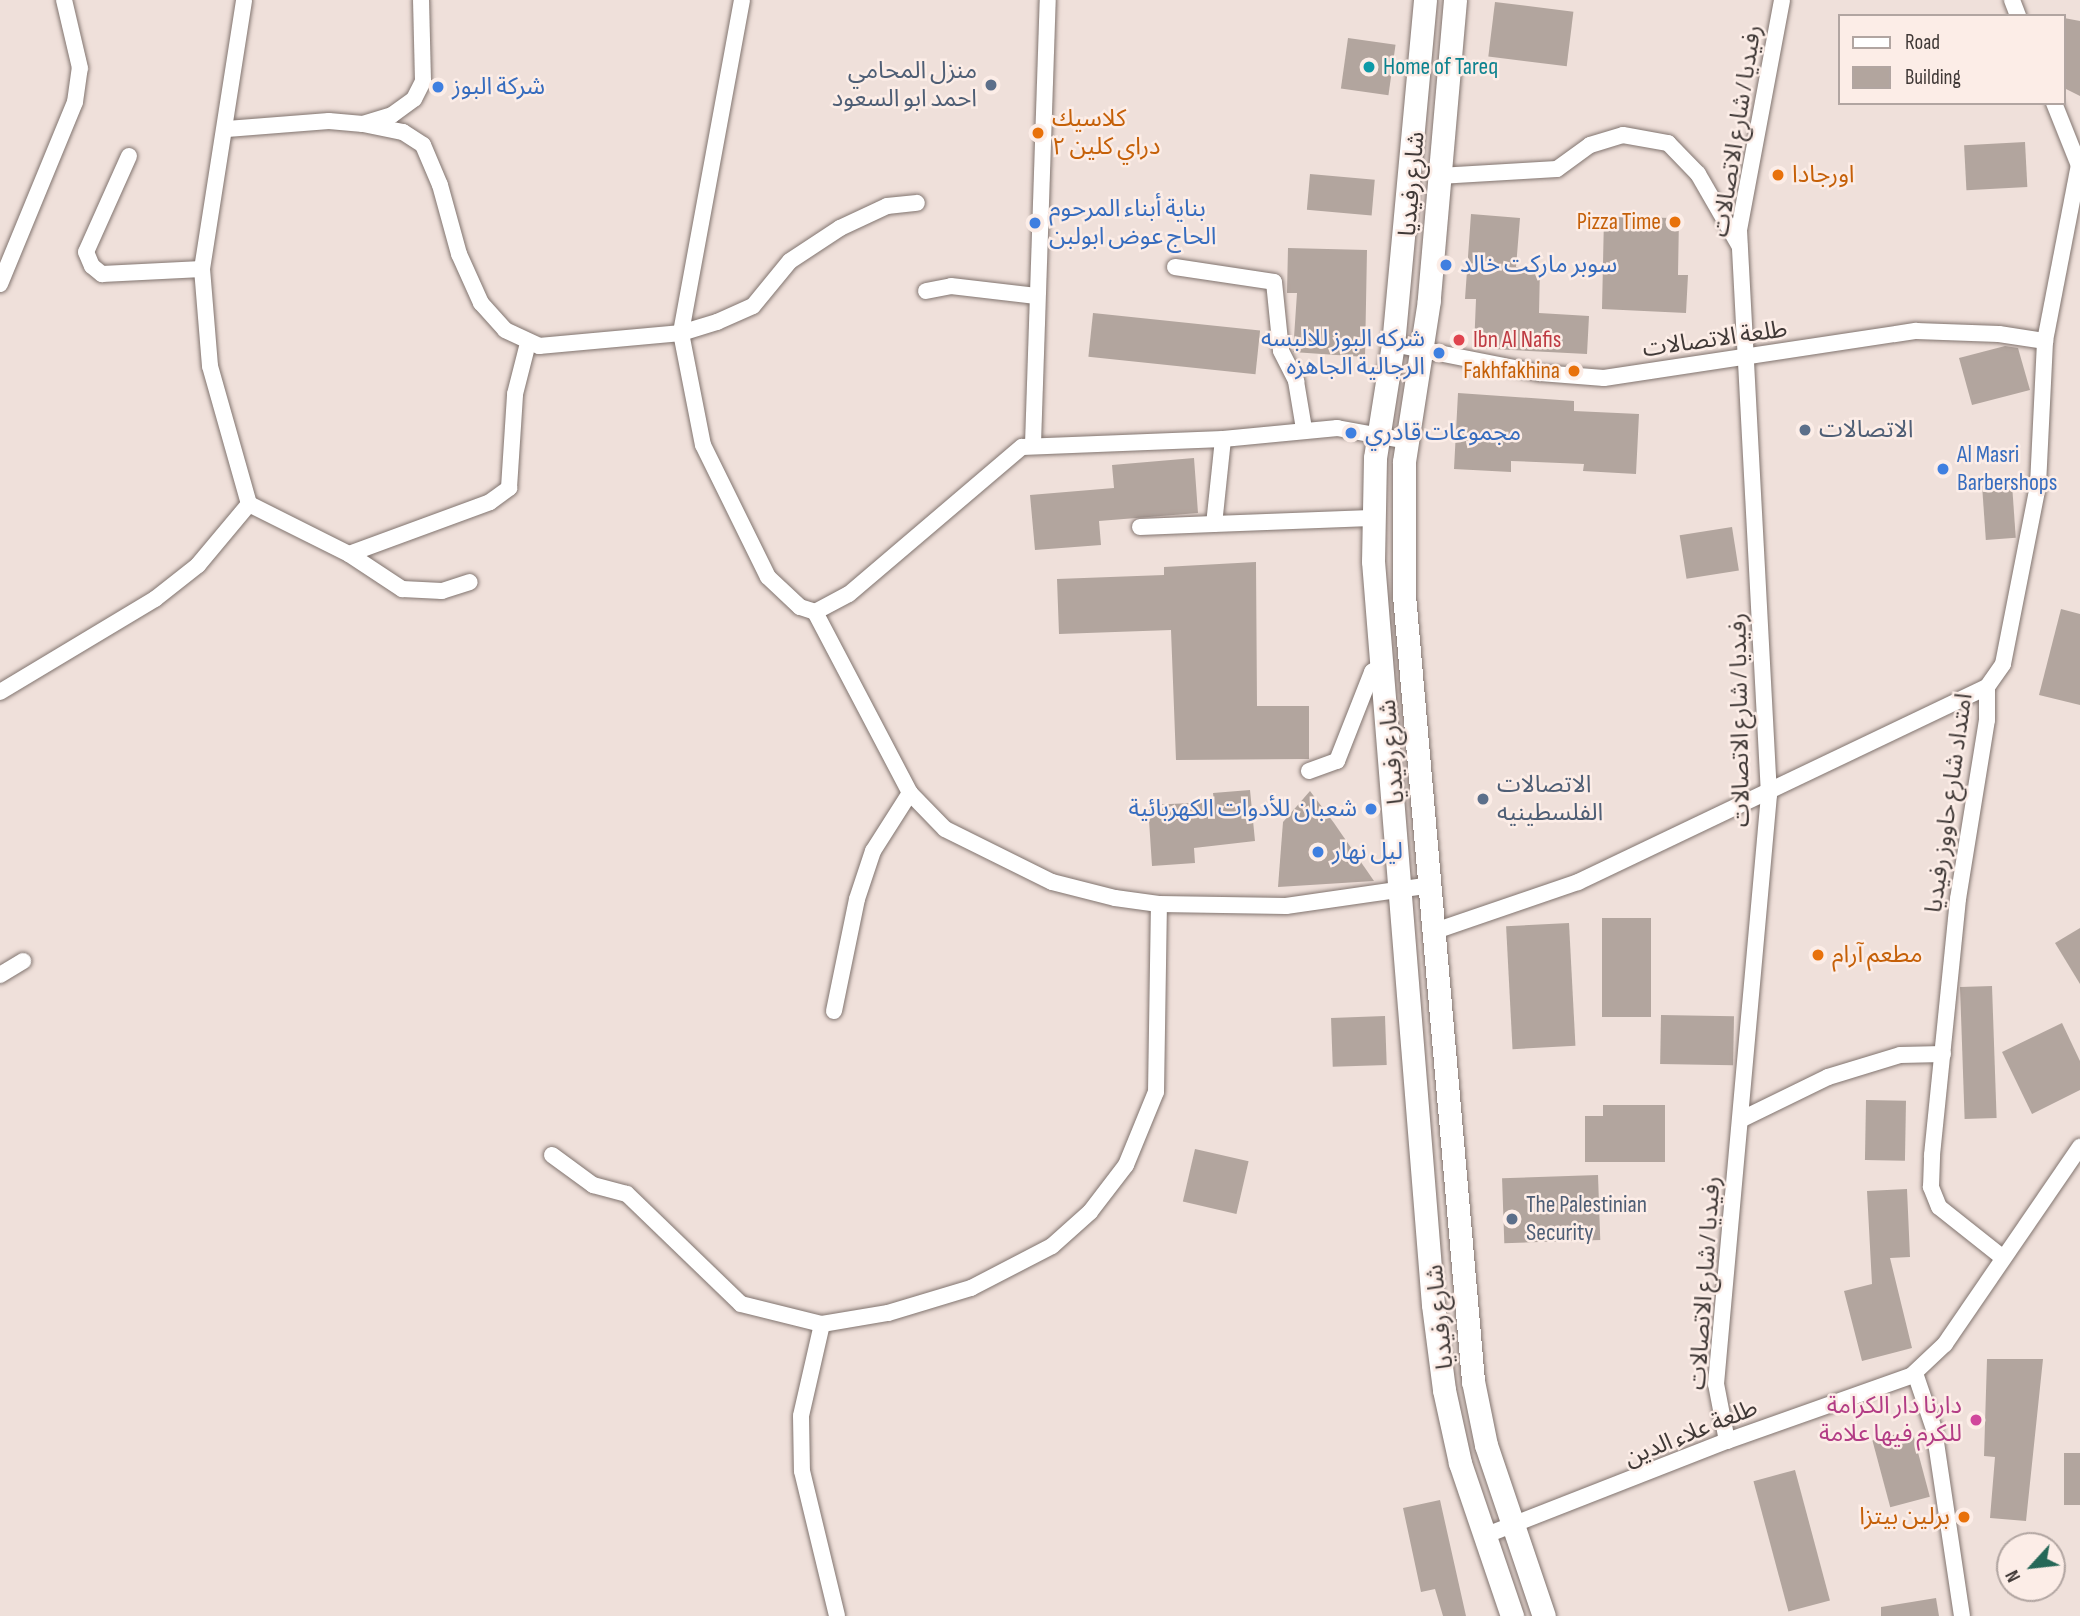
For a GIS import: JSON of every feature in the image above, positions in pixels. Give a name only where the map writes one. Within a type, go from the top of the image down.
[{"type":"main road","name":"شارع رفيديا","points":[[1425,0],[1393,345],[1379,434],[1371,518],[1381,665],[1443,1377],[1460,1463],[1512,1616]]},
{"type":"main road","name":"شارع رفيديا","points":[[1455,0],[1423,351],[1407,442],[1402,526],[1404,595],[1473,1381],[1486,1445],[1544,1616]]},
{"type":"street","points":[[0,284],[75,102],[80,68],[64,0]]},
{"type":"street","points":[[244,0],[227,129],[202,269],[209,366],[249,503],[349,554],[402,589],[442,592],[470,582]]},
{"type":"street","points":[[363,124],[392,115],[415,99],[420,89],[424,70],[421,0]]},
{"type":"street","points":[[742,0],[681,333],[703,445],[726,498],[768,577],[800,607],[815,612],[910,793],[945,829],[1052,882],[1115,898],[1159,904],[1286,906],[1430,885]]},
{"type":"street","points":[[1033,443],[1048,0]]},
{"type":"street","name":"رفيديا / شارع الاتصالات","points":[[1727,1441],[1716,1384],[1769,795],[1740,230],[1782,0]]},
{"type":"street","points":[[2055,105],[2079,164]]},
{"type":"street","points":[[227,129],[329,121],[403,132],[423,145],[440,185],[459,254],[481,303],[497,324],[528,343],[550,347],[681,333],[753,306],[790,261],[841,228],[887,206],[916,203]]},
{"type":"street","points":[[1438,176],[1557,169],[1590,145],[1623,135],[1668,143],[1698,174],[1741,247]]},
{"type":"street","points":[[129,156],[86,253],[92,266],[102,274],[202,269]]},
{"type":"street","name":"امتداد شارع حاووز رفيديا","points":[[2003,1257],[1948,1217],[1934,1197],[1930,1175],[1958,900],[1987,720],[1987,687],[2003,664],[2038,485],[2045,341],[2079,164]]},
{"type":"street","points":[[1175,267],[1274,282],[1279,340],[1296,381],[1304,429]]},
{"type":"street","points":[[926,291],[951,286],[1036,296]]},
{"type":"street","name":"طلعة الاتصالات","points":[[1393,345],[1540,373],[1604,378],[1916,331],[1999,334],[2045,341]]},
{"type":"street","points":[[349,554],[490,502],[509,488],[515,394],[528,343]]},
{"type":"street","points":[[815,612],[849,594],[1008,456],[1033,443],[1110,445],[1223,439],[1304,429],[1379,434],[1407,442]]},
{"type":"street","points":[[1214,524],[1223,439]]},
{"type":"street","points":[[0,692],[155,599],[198,565],[249,503]]},
{"type":"street","points":[[1140,527],[1371,518]]},
{"type":"street","points":[[1309,771],[1337,761],[1372,672],[1381,665]]},
{"type":"street","points":[[1435,932],[1578,882],[1670,836],[1769,795],[1987,687]]},
{"type":"street","points":[[834,1012],[857,900],[873,851],[910,793]]},
{"type":"street","points":[[552,1155],[593,1185],[627,1194],[741,1304],[822,1324],[888,1313],[971,1288],[1052,1246],[1090,1212],[1126,1165],[1156,1092],[1159,904]]},
{"type":"street","points":[[0,975],[23,961]]},
{"type":"street","points":[[1740,1120],[1828,1077],[1900,1055],[1943,1054]]},
{"type":"street","name":"طلعة علاء الدين","points":[[1484,1536],[1727,1441],[1896,1383],[1915,1373],[1945,1344],[2080,1147]]},
{"type":"street","points":[[822,1324],[801,1416],[802,1471],[837,1616]]},
{"type":"street","points":[[1915,1373],[1934,1429],[1962,1616]]},
{"type":"building","points":[[1495,2],[1573,12],[1567,66],[1488,57]]},
{"type":"building","points":[[2066,18],[2080,21],[2080,96],[2066,89]]},
{"type":"building","name":"Home of Tareq","points":[[1348,38],[1396,45],[1388,95],[1341,89]]},
{"type":"building","points":[[2025,142],[2027,187],[1966,190],[1964,145]]},
{"type":"building","points":[[1310,174],[1375,180],[1372,216],[1307,210]]},
{"type":"building","points":[[1471,214],[1520,218],[1516,267],[1540,268],[1539,313],[1589,316],[1587,354],[1474,348],[1476,299],[1465,299]]},
{"type":"building","points":[[1604,217],[1679,218],[1678,275],[1688,275],[1686,313],[1602,309]]},
{"type":"building","points":[[1288,248],[1367,250],[1365,357],[1293,352],[1297,293],[1287,293]]},
{"type":"building","points":[[1093,313],[1260,331],[1255,374],[1088,357]]},
{"type":"building","points":[[2005,346],[2018,348],[2030,390],[1972,405],[1959,358]]},
{"type":"building","points":[[1458,393],[1574,401],[1574,411],[1639,414],[1636,474],[1583,471],[1584,464],[1511,461],[1511,472],[1454,469]]},
{"type":"building","points":[[1194,458],[1198,513],[1099,521],[1101,545],[1035,550],[1030,495],[1114,488],[1112,465]]},
{"type":"building","points":[[2012,484],[2016,538],[1986,540],[1982,486]]},
{"type":"building","points":[[1732,527],[1739,570],[1687,579],[1680,535]]},
{"type":"building","points":[[1256,562],[1257,706],[1309,706],[1309,759],[1176,760],[1171,630],[1059,634],[1057,579],[1164,575],[1164,567]]},
{"type":"building","points":[[2061,609],[2080,614],[2080,705],[2039,695]]},
{"type":"building","points":[[1250,790],[1255,841],[1194,848],[1195,863],[1152,866],[1148,805],[1214,802],[1213,793]]},
{"type":"building","name":"ليل نهار","points":[[1310,791],[1374,881],[1278,887],[1283,822]]},
{"type":"building","points":[[1602,918],[1651,918],[1651,1017],[1602,1017]]},
{"type":"building","points":[[1569,923],[1575,1046],[1513,1049],[1506,926]]},
{"type":"building","points":[[2080,928],[2080,984],[2055,943]]},
{"type":"building","points":[[1992,986],[1997,1118],[1965,1119],[1960,987]]},
{"type":"building","points":[[1661,1015],[1734,1016],[1733,1065],[1660,1064]]},
{"type":"building","points":[[1385,1016],[1387,1065],[1333,1067],[1331,1018]]},
{"type":"building","points":[[2062,1023],[2080,1061],[2080,1090],[2032,1114],[2002,1052]]},
{"type":"building","points":[[1866,1100],[1906,1101],[1905,1161],[1865,1160]]},
{"type":"building","points":[[1603,1105],[1665,1105],[1665,1162],[1585,1162],[1585,1116],[1603,1116]]},
{"type":"building","points":[[1195,1149],[1249,1161],[1236,1214],[1183,1202]]},
{"type":"building","points":[[1598,1175],[1600,1240],[1504,1243],[1502,1178]]},
{"type":"building","points":[[1907,1189],[1910,1257],[1890,1258],[1912,1348],[1862,1361],[1844,1291],[1872,1284],[1867,1191]]},
{"type":"building","points":[[1987,1359],[2043,1359],[2026,1521],[1990,1518],[1995,1457],[1984,1456]]},
{"type":"building","points":[[1912,1430],[1930,1497],[1890,1507],[1872,1441]]},
{"type":"building","points":[[2064,1453],[2080,1453],[2080,1505],[2064,1505]]},
{"type":"building","points":[[1795,1470],[1830,1600],[1788,1612],[1753,1481]]},
{"type":"building","points":[[1440,1500],[1466,1616],[1443,1616],[1435,1589],[1421,1592],[1403,1508]]},
{"type":"building","points":[[1936,1598],[1939,1616],[1881,1616],[1881,1607]]},
{"type":"place","name":"Home of Tareq","points":[[1369,67]]},
{"type":"place","name":"منزل المحامي احمد ابو السعود","points":[[991,85]]},
{"type":"place","name":"شركة البوز","points":[[438,87]]},
{"type":"place","name":"كلاسيك دراي كلين ٢","points":[[1038,133]]},
{"type":"place","name":"اورجادا","points":[[1778,175]]},
{"type":"place","name":"Pizza Time","points":[[1675,222]]},
{"type":"place","name":"بناية أبناء المرحوم الحاج عوض ابولبن","points":[[1035,223]]},
{"type":"place","name":"سوبر مارکت خالد","points":[[1446,265]]},
{"type":"place","name":"Ibn Al Nafis","points":[[1459,340]]},
{"type":"place","name":"شركه البوز للالبسه الرجالية الجاهزه","points":[[1439,353]]},
{"type":"place","name":"Fakhfakhina","points":[[1574,371]]},
{"type":"place","name":"الاتصالات","points":[[1805,430]]},
{"type":"place","name":"مجموعات قادري","points":[[1351,433]]},
{"type":"place","name":"Al Masri Barbershops","points":[[1943,469]]},
{"type":"place","name":"الاتصالات الفلسطينيه","points":[[1483,799]]},
{"type":"place","name":"شعبان للأدوات الكهربائية","points":[[1371,809]]},
{"type":"place","name":"ليل نهار","points":[[1318,852]]},
{"type":"place","name":"مطعم آرام","points":[[1818,955]]},
{"type":"place","name":"The Palestinian Security","points":[[1512,1219]]},
{"type":"place","name":"دارنا دار الكرامة للكرم فيها علامة","points":[[1976,1420]]},
{"type":"place","name":"برلين بيتزا","points":[[1964,1517]]}]
